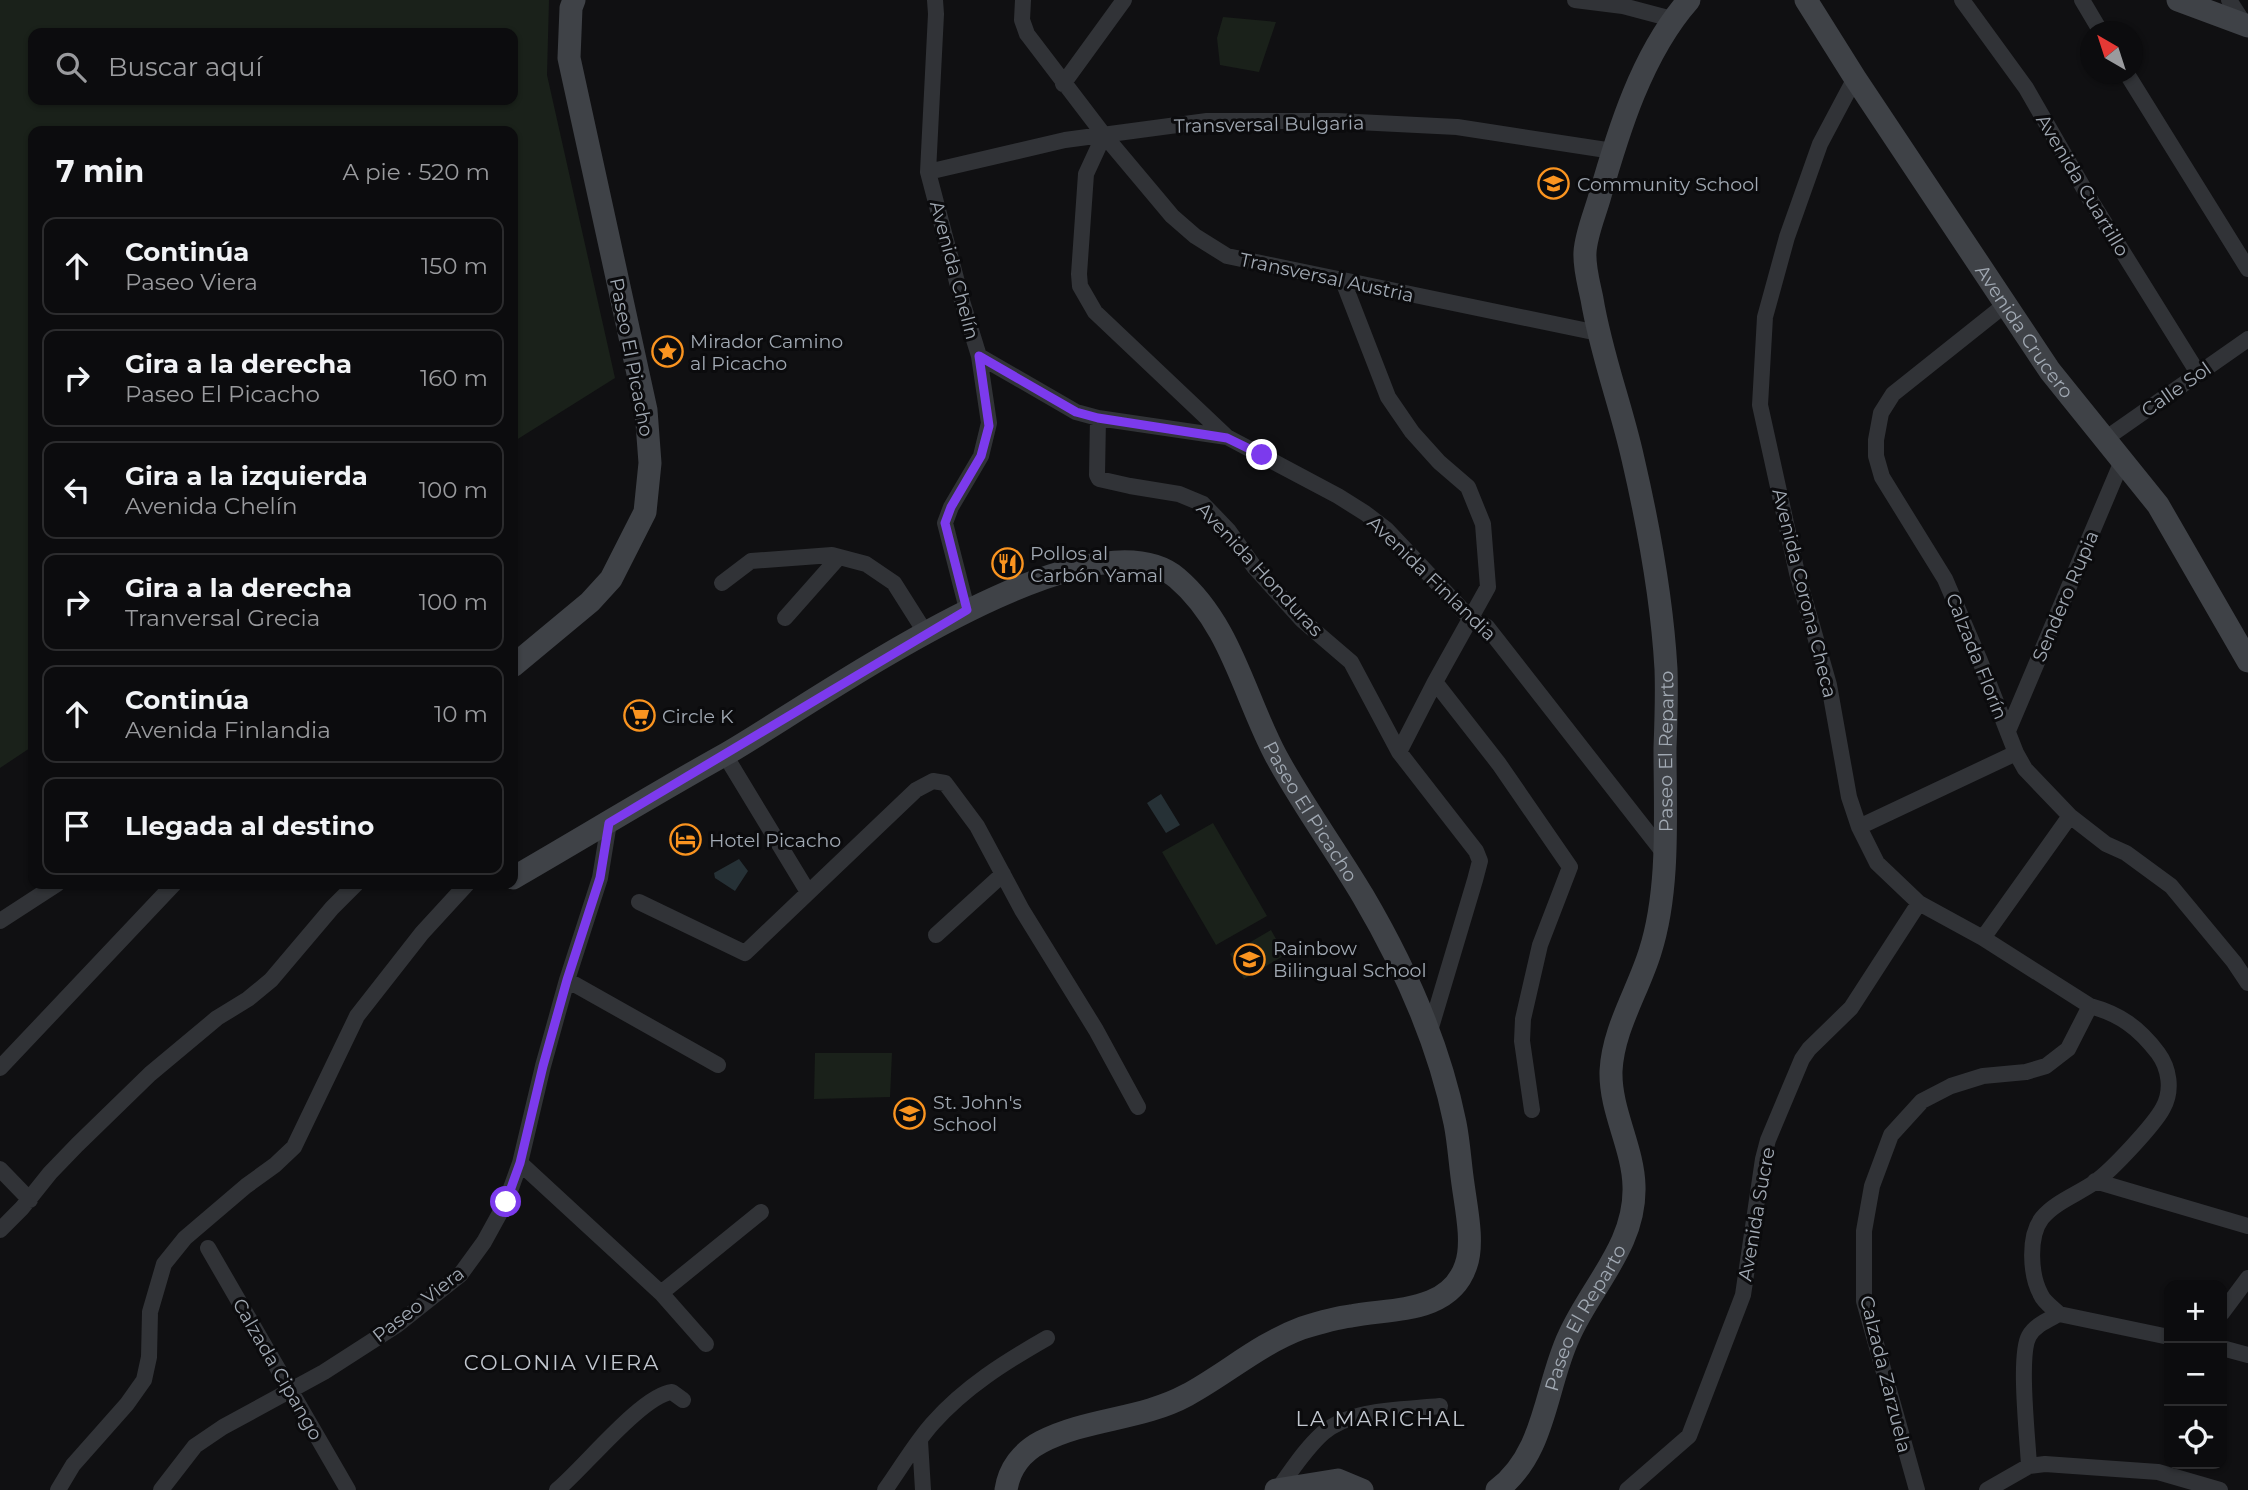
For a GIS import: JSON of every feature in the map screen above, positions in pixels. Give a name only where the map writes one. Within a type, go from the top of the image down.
[{"type":"street","name":"Paseo El Picacho","points":[[518,662],[590,602],[611,579],[645,512],[650,463],[646,410],[569,58],[571,9],[574,0]]},
{"type":"street","name":"Avenida Chelín","points":[[935,0],[928,172],[979,356],[989,426],[981,456],[951,507],[945,523],[967,610]]},
{"type":"street","points":[[1023,0],[1022,20],[1027,34],[1104,135]]},
{"type":"street","points":[[1063,84],[1124,0]]},
{"type":"street","points":[[1575,0],[1623,6],[1672,19]]},
{"type":"street","name":"Paseo El Reparto","points":[[1504,1488],[1525,1458],[1547,1409],[1569,1336],[1623,1242],[1632,1211],[1634,1185],[1628,1151],[1611,1092],[1611,1064],[1624,1017],[1651,951],[1662,901],[1666,670],[1656,580],[1633,457],[1598,333],[1585,249],[1613,151],[1633,94],[1672,19],[1689,0]]},
{"type":"street","name":"Avenida Crucero","points":[[1806,0],[2050,372],[2158,505],[2248,661]]},
{"type":"street","name":"Avenida Cuartillo","points":[[1962,0],[2026,88],[2091,201],[2199,373]]},
{"type":"street","points":[[2082,0],[2094,21]]},
{"type":"street","points":[[2178,0],[2247,27]]},
{"type":"street","points":[[2230,0],[2247,27]]},
{"type":"street","name":"Avenida Corona Checa","points":[[1855,78],[1820,144],[1787,237],[1765,317],[1760,405],[1797,573],[1829,685],[1849,797],[1858,827],[1877,863],[1919,903],[1983,938],[2090,1006],[2105,1010],[2143,1032],[2166,1063],[2169,1085],[2163,1107],[2119,1159],[2095,1181],[2071,1195],[2041,1219],[2032,1247],[2033,1270],[2041,1296],[2059,1314]]},
{"type":"street","points":[[2133,84],[2248,270]]},
{"type":"street","name":"Transversal Bulgaria","points":[[928,172],[1065,140],[1152,126],[1207,121],[1336,121],[1457,127],[1613,151]]},
{"type":"street","name":"Transversal Austria","points":[[1104,135],[1172,216],[1195,236],[1227,256],[1598,333]]},
{"type":"street","name":"Avenida Finlandia","points":[[1104,135],[1086,174],[1079,274],[1080,286],[1095,312],[1227,438],[1365,513],[1387,530],[1422,564],[1471,619],[1486,628],[1664,852]]},
{"type":"street","points":[[1343,281],[1388,397],[1412,432],[1439,462],[1468,486],[1483,524],[1488,587],[1399,752]]},
{"type":"street","name":"Calzada Florín","points":[[2006,304],[1893,394],[1881,412],[1876,440],[1876,456],[1882,477],[1945,579],[2025,769],[2070,816],[2106,844],[2126,853],[2171,886],[2248,983]]},
{"type":"street","name":"Calle Sol","points":[[2105,439],[2248,339]]},
{"type":"street","points":[[979,356],[1068,409],[1098,418],[1227,438]]},
{"type":"street","name":"Avenida Honduras","points":[[1098,418],[1097,475],[1130,486],[1179,494],[1203,504],[1228,530],[1255,568],[1302,620],[1351,662],[1399,752],[1476,851],[1480,860],[1429,1034]]},
{"type":"street","name":"Sendero Rupia","points":[[2008,731],[2122,461]]},
{"type":"street","points":[[722,583],[751,561],[832,555],[866,564],[894,583],[925,632]]},
{"type":"street","points":[[785,618],[839,557]]},
{"type":"street","name":"Paseo El Picacho","points":[[518,875],[724,755],[925,632],[967,610],[1033,582],[1096,563],[1145,564],[1173,575],[1206,608],[1227,644],[1275,754],[1392,945],[1429,1034],[1454,1120],[1469,1223],[1467,1264],[1456,1284],[1441,1297],[1421,1306],[1354,1315],[1280,1336],[1185,1396],[1139,1414],[1082,1426],[1040,1443],[1013,1467],[1006,1490]]},
{"type":"street","points":[[1435,682],[1499,764],[1570,867],[1540,945],[1523,1019],[1522,1051],[1532,1110]]},
{"type":"street","points":[[1858,827],[2016,753]]},
{"type":"street","points":[[724,755],[808,892]]},
{"type":"street","points":[[639,902],[744,953],[916,790],[933,781],[946,783],[977,827],[1138,1107]]},
{"type":"street","points":[[1983,938],[2070,816]]},
{"type":"street","name":"Paseo Viera","points":[[161,1490],[195,1446],[223,1427],[324,1372],[397,1325],[460,1275],[484,1242],[506,1202],[520,1163],[567,980],[600,878],[609,823]]},
{"type":"street","points":[[936,936],[1003,874]]},
{"type":"street","points":[[0,922],[50,889]]},
{"type":"street","points":[[0,1068],[169,889]]},
{"type":"street","points":[[0,1230],[30,1200],[50,1173],[150,1074],[217,1018],[248,999],[271,980],[351,889]]},
{"type":"street","points":[[58,1490],[73,1465],[127,1404],[144,1380],[149,1357],[150,1312],[164,1264],[185,1238],[293,1147],[357,1016],[422,933],[462,889]]},
{"type":"street","name":"Avenida Sucre","points":[[1627,1490],[1689,1436],[1743,1295],[1763,1159],[1768,1140],[1798,1068],[1809,1049],[1851,1008],[1919,903]]},
{"type":"street","points":[[567,980],[718,1065]]},
{"type":"street","name":"Calzada Zarzuela","points":[[1917,1490],[1864,1301],[1864,1231],[1872,1186],[1891,1135],[1922,1101],[1951,1086],[1973,1079],[2026,1072],[2046,1066],[2068,1049],[2090,1006]]},
{"type":"street","points":[[520,1163],[661,1293],[706,1344]]},
{"type":"street","points":[[0,1169],[30,1200]]},
{"type":"street","points":[[2095,1181],[2248,1226]]},
{"type":"street","points":[[661,1293],[761,1212]]},
{"type":"street","name":"Calzada Cipango","points":[[208,1248],[348,1490]]},
{"type":"street","points":[[2227,1306],[2248,1278]]},
{"type":"street","points":[[2029,1466],[2025,1366],[2028,1338],[2038,1326],[2059,1314],[2164,1336]]},
{"type":"street","points":[[885,1490],[932,1424],[969,1388],[1000,1365],[1047,1338]]},
{"type":"street","points":[[2227,1349],[2248,1354]]},
{"type":"street","points":[[557,1490],[606,1441],[663,1393],[672,1392],[683,1400]]},
{"type":"street","points":[[1277,1490],[1305,1451],[1324,1432],[1345,1420],[1440,1406]]},
{"type":"street","points":[[920,1441],[923,1490]]},
{"type":"street","points":[[1987,1490],[2029,1466],[2045,1464],[2158,1472],[2218,1490]]},
{"type":"street","points":[[1277,1490],[1338,1480],[1362,1490]]},
{"type":"shaded area","points":[[0,0],[549,0],[547,75],[615,378],[518,439],[518,126],[28,126],[28,749],[0,768]]},
{"type":"shaded area","points":[[1223,17],[1276,22],[1259,72],[1220,65],[1217,38]]},
{"type":"shaded area","points":[[1161,794],[1180,825],[1166,833],[1147,803]]},
{"type":"shaded area","points":[[1213,823],[1267,916],[1216,945],[1162,852]]},
{"type":"shaded area","points":[[739,859],[748,871],[735,891],[715,878],[714,873]]},
{"type":"shaded area","points":[[1271,930],[1285,955],[1244,979],[1230,954]]},
{"type":"shaded area","points":[[815,1053],[892,1053],[890,1097],[814,1099]]},
{"type":"place","name":"Community School","points":[[1554,184]]},
{"type":"place","name":"Mirador Camino al Picacho","points":[[667,352]]},
{"type":"place","name":"Pollos al Carbón Yamal","points":[[1007,564]]},
{"type":"place","name":"Circle K","points":[[639,716]]},
{"type":"place","name":"Hotel Picacho","points":[[686,840]]},
{"type":"place","name":"Rainbow Bilingual School","points":[[1250,959]]},
{"type":"place","name":"St. John's School","points":[[910,1113]]},
{"type":"district","name":"COLONIA VIERA","points":[[562,1363]]},
{"type":"district","name":"LA MARICHAL","points":[[1381,1419]]},
{"type":"route","points":[[506,1202],[520,1163],[567,980],[600,878],[609,823],[925,632],[967,610],[945,523],[962,485],[981,456],[989,426],[979,356],[1076,412],[1098,418],[1227,438],[1262,455]]}]
